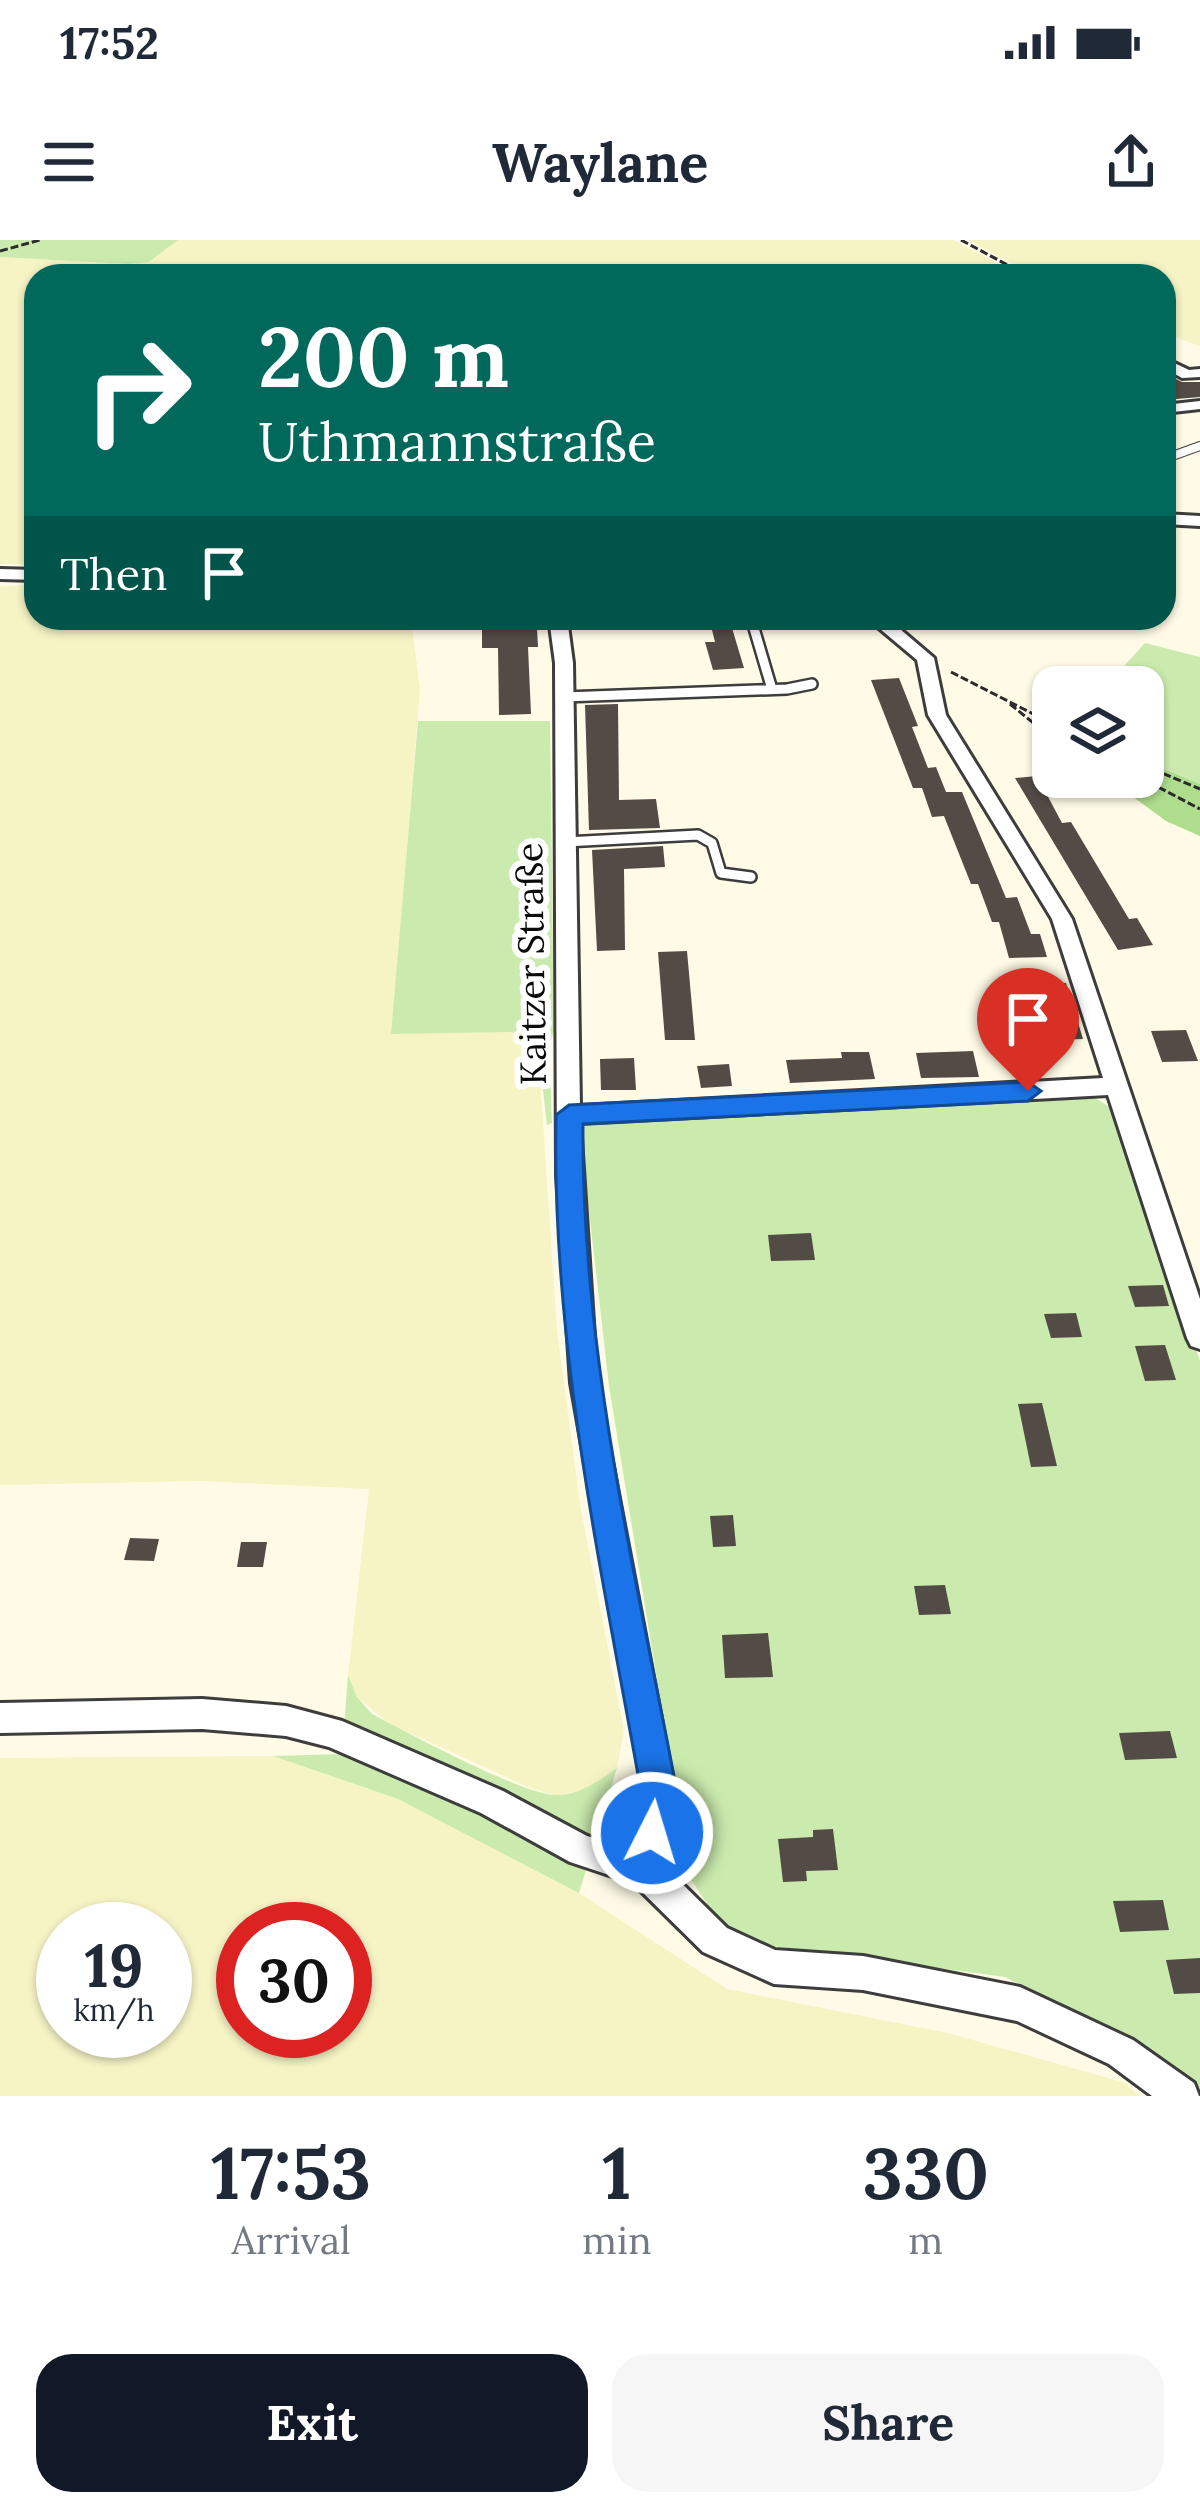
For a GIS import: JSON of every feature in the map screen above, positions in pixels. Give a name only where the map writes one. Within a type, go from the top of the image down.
[{"type":"street","name":"Kaitzer Straße","points":[[559,630],[564,697],[568,1175],[584,1383],[660,1797],[643,1869]]},
{"type":"street","points":[[890,630],[925,658],[937,715],[1061,919],[1200,1338]]},
{"type":"street","points":[[569,1115],[1116,1086]]},
{"type":"street","points":[[0,1718],[202,1714],[286,1721],[374,1747],[581,1851],[643,1869],[715,1940],[774,1967],[862,1973],[1020,2004],[1121,2052],[1181,2096]]},
{"type":"lane","points":[[755,630],[771,686]]},
{"type":"lane","points":[[564,697],[787,689],[812,684]]},
{"type":"lane","points":[[565,842],[704,836],[712,842],[721,873],[752,877]]},
{"type":"path","points":[[0,251],[40,240]]},
{"type":"path","points":[[961,240],[1006,264]]},
{"type":"path","points":[[925,658],[1032,713]]},
{"type":"path","points":[[1006,700],[1032,725]]},
{"type":"path","points":[[1164,774],[1200,789]]},
{"type":"path","points":[[1164,790],[1200,809]]},
{"type":"shaded area","points":[[178,240],[953,240],[998,264],[129,264],[150,262]]},
{"type":"shaded area","points":[[968,240],[1200,240],[1200,346],[1176,337],[1176,264],[1013,264]]},
{"type":"shaded area","points":[[0,257],[129,264],[24,264],[24,564],[0,564]]},
{"type":"shaded area","points":[[24,585],[24,630],[413,630],[420,689],[392,1033],[512,1032],[530,1038],[538,1047],[557,1330],[580,1504],[624,1731],[617,1768],[587,1789],[556,1796],[528,1787],[390,1724],[357,1697],[348,1675],[369,1489],[201,1481],[0,1485],[0,586]]},
{"type":"shaded area","points":[[273,1756],[398,1799],[475,1836],[579,1893],[727,1989],[948,2033],[1126,2083],[1139,2096],[0,2096],[0,1758]]},
{"type":"green space","points":[[0,240],[178,240],[149,262],[129,264],[0,257]]},
{"type":"green space","points":[[1145,643],[1200,657],[1200,784],[1164,769],[1164,666],[1124,666]]},
{"type":"green space","points":[[418,721],[550,721],[554,1031],[549,1047],[552,1123],[547,1125],[538,1047],[530,1038],[512,1032],[391,1034]]},
{"type":"green space","points":[[1164,769],[1200,784],[1200,836],[1166,821],[1135,798],[1164,798]]},
{"type":"green space","points":[[1092,1096],[1116,1111],[1200,1361],[1200,2092],[1162,2057],[1005,1977],[758,1944],[716,1918],[689,1876],[609,1386],[580,1132],[587,1124]]},
{"type":"green space","points":[[348,1675],[357,1697],[372,1714],[520,1786],[567,1794],[617,1768],[579,1893],[398,1799],[273,1756],[342,1754]]},
{"type":"building","points":[[1176,379],[1200,382],[1200,397],[1176,399]]},
{"type":"building","points":[[482,630],[537,630],[538,647],[528,647],[531,714],[499,715],[498,648],[482,648]]},
{"type":"building","points":[[712,630],[733,630],[744,668],[713,670],[705,642],[715,642]]},
{"type":"building","points":[[899,678],[928,768],[936,767],[946,792],[962,792],[1006,898],[1017,897],[1031,934],[1040,934],[1047,957],[1009,958],[999,922],[992,922],[978,884],[971,884],[944,816],[932,817],[922,788],[913,788],[871,680]]},
{"type":"building","points":[[618,704],[619,800],[656,799],[660,828],[589,830],[585,705]]},
{"type":"building","points":[[1032,776],[1032,798],[1049,798],[1062,823],[1071,822],[1129,919],[1137,918],[1153,945],[1118,950],[1015,778]]},
{"type":"building","points":[[663,846],[665,867],[624,869],[625,950],[597,951],[592,850]]},
{"type":"building","points":[[687,951],[695,1040],[665,1040],[658,952]]},
{"type":"building","points":[[1066,983],[1083,1039],[1053,1040],[1037,984]]},
{"type":"building","points":[[1186,1030],[1198,1061],[1162,1062],[1151,1031]]},
{"type":"building","points":[[973,1051],[979,1077],[921,1078],[916,1053]]},
{"type":"building","points":[[841,1052],[869,1052],[875,1079],[790,1083],[786,1060],[842,1058]]},
{"type":"building","points":[[634,1058],[636,1090],[601,1090],[600,1059]]},
{"type":"building","points":[[729,1064],[732,1086],[701,1088],[697,1066]]},
{"type":"building","points":[[811,1233],[815,1260],[771,1261],[768,1235]]},
{"type":"building","points":[[1163,1285],[1169,1306],[1135,1307],[1128,1286]]},
{"type":"building","points":[[1076,1313],[1082,1337],[1051,1338],[1044,1314]]},
{"type":"building","points":[[1165,1345],[1176,1380],[1145,1381],[1135,1346]]},
{"type":"building","points":[[1042,1403],[1057,1466],[1031,1467],[1018,1404]]},
{"type":"building","points":[[733,1515],[736,1546],[713,1547],[710,1516]]},
{"type":"building","points":[[130,1538],[159,1539],[154,1561],[124,1560]]},
{"type":"building","points":[[241,1542],[267,1542],[263,1567],[237,1567]]},
{"type":"building","points":[[945,1585],[951,1614],[919,1615],[914,1586]]},
{"type":"building","points":[[768,1633],[773,1677],[725,1678],[722,1635]]},
{"type":"building","points":[[1170,1731],[1177,1758],[1125,1760],[1119,1733]]},
{"type":"building","points":[[833,1829],[838,1870],[806,1871],[807,1881],[783,1882],[778,1839],[813,1837],[813,1830]]},
{"type":"building","points":[[1163,1900],[1169,1930],[1120,1932],[1113,1901]]},
{"type":"building","points":[[1200,1958],[1200,1993],[1174,1994],[1166,1960]]},
{"type":"route","points":[[652,1833],[660,1797],[584,1383],[568,1175],[569,1115],[1028,1091]]}]
